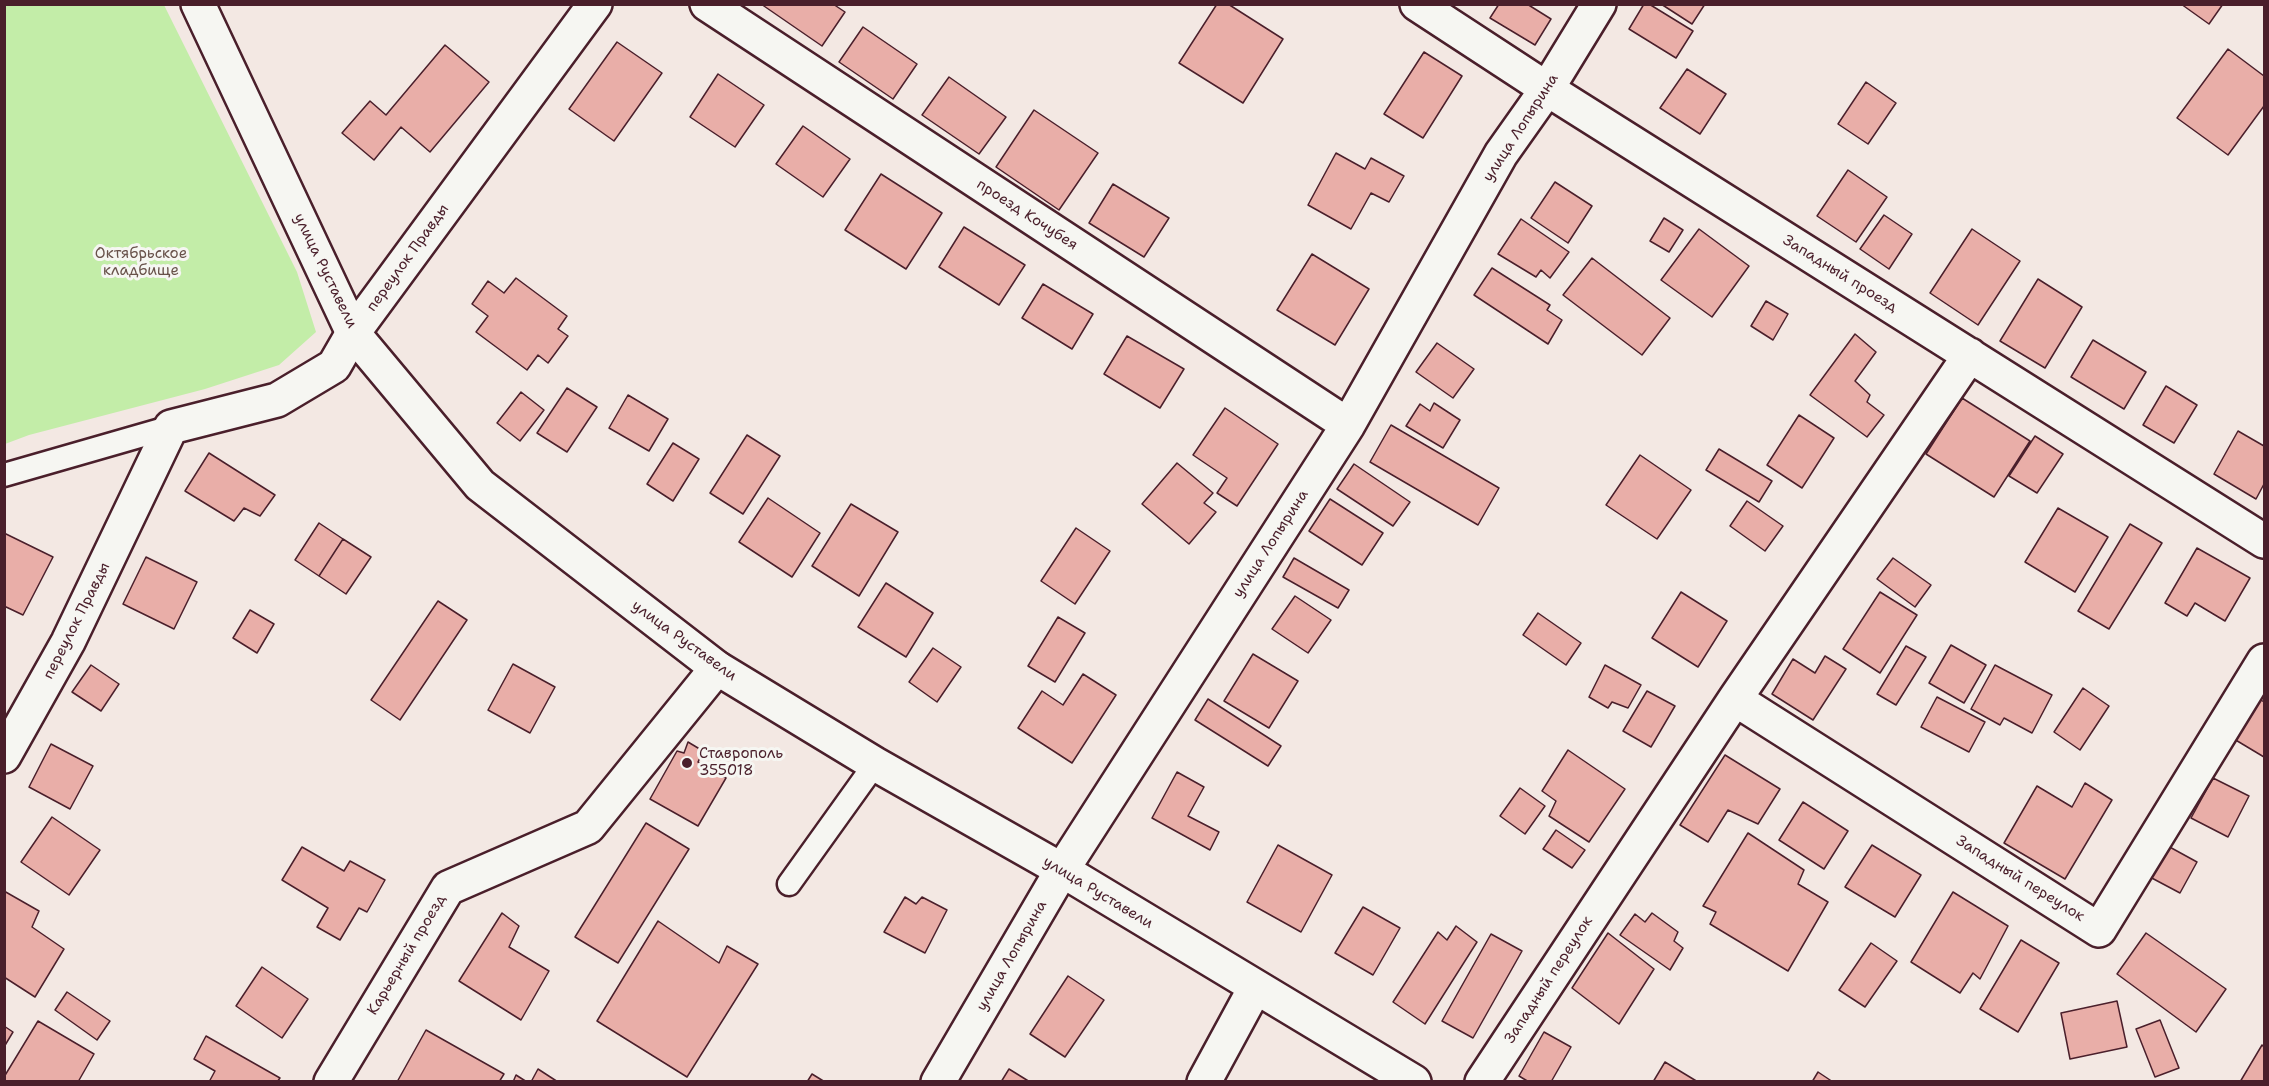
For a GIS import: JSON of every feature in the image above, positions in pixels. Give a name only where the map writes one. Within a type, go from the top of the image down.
[{"type":"street","name":"улица Руставели","points":[[198,4],[353,333],[480,485],[717,668],[875,764],[1062,870],[1414,1082]]},
{"type":"street","name":"переулок Правды","points":[[4,756],[68,642],[171,427],[277,400],[334,366],[353,333],[595,4]]},
{"type":"street","name":"проезд Кочубея","points":[[707,4],[1348,425]]},
{"type":"street","name":"Западный проезд","points":[[1417,4],[1547,89],[2265,541]]},
{"type":"street","name":"улица Лопырина","points":[[938,1082],[1062,870],[1348,425],[1501,154],[1547,89],[1599,4]]},
{"type":"street","name":"Западный переулок","points":[[1482,1082],[1735,699],[1971,355]]},
{"type":"street","name":"Западный переулок","points":[[1735,699],[2099,930],[2265,661]]},
{"type":"street","name":"Карьерный проезд","points":[[330,1082],[447,888],[588,827],[717,668]]},
{"type":"street","points":[[1204,1082],[1255,988]]},
{"type":"lane","points":[[4,475],[171,427]]},
{"type":"lane","points":[[789,884],[875,764]]},
{"type":"green space","name":"Октябрьское кладбище","points":[[5,4],[164,5],[297,272],[316,332],[279,365],[205,389],[29,435],[5,444]]},
{"type":"building","points":[[761,4],[833,4],[845,12],[822,46]]},
{"type":"building","points":[[1217,4],[1228,4],[1283,39],[1243,103],[1179,63]]},
{"type":"building","points":[[1499,4],[1527,4],[1551,19],[1535,45],[1490,18]]},
{"type":"building","points":[[1644,4],[1649,4],[1693,31],[1676,58],[1629,29]]},
{"type":"building","points":[[1661,4],[1705,4],[1692,24]]},
{"type":"building","points":[[2181,4],[2223,4],[2209,24]]},
{"type":"building","points":[[863,27],[917,64],[893,99],[839,62]]},
{"type":"building","points":[[617,42],[662,73],[614,141],[569,109]]},
{"type":"building","points":[[445,45],[489,82],[430,152],[401,127],[374,160],[342,133],[370,101],[386,115]]},
{"type":"building","points":[[2228,49],[2264,76],[2264,106],[2228,155],[2177,118]]},
{"type":"building","points":[[1424,52],[1462,76],[1423,138],[1384,114]]},
{"type":"building","points":[[1687,69],[1726,94],[1700,134],[1660,108]]},
{"type":"building","points":[[718,74],[764,105],[735,147],[690,117]]},
{"type":"building","points":[[949,77],[1006,117],[979,154],[922,115]]},
{"type":"building","points":[[1866,82],[1896,103],[1868,144],[1838,124]]},
{"type":"building","points":[[1034,110],[1098,153],[1059,210],[996,167]]},
{"type":"building","points":[[803,126],[850,159],[823,197],[776,164]]},
{"type":"building","points":[[1336,153],[1365,169],[1371,158],[1404,176],[1389,202],[1371,193],[1351,229],[1308,205]]},
{"type":"building","points":[[1848,170],[1887,197],[1856,242],[1817,216]]},
{"type":"building","points":[[881,174],[942,213],[906,269],[845,230]]},
{"type":"building","points":[[1555,182],[1592,206],[1568,243],[1531,218]]},
{"type":"building","points":[[1113,184],[1169,218],[1144,257],[1089,223]]},
{"type":"building","points":[[1884,215],[1912,234],[1889,269],[1860,249]]},
{"type":"building","points":[[1664,218],[1683,230],[1669,252],[1650,241]]},
{"type":"building","points":[[1521,219],[1569,252],[1550,278],[1541,270],[1536,277],[1498,254]]},
{"type":"building","points":[[964,227],[1025,265],[999,305],[939,267]]},
{"type":"building","points":[[1699,229],[1749,266],[1712,317],[1661,280]]},
{"type":"building","points":[[1972,229],[2020,261],[1978,325],[1930,293]]},
{"type":"building","points":[[1312,254],[1369,289],[1335,345],[1277,310]]},
{"type":"building","points":[[1592,258],[1670,318],[1642,355],[1563,295]]},
{"type":"building","points":[[1492,268],[1550,305],[1547,310],[1562,320],[1548,344],[1474,295]]},
{"type":"building","points":[[516,278],[567,316],[558,329],[568,336],[548,363],[538,355],[527,370],[476,332],[488,316],[472,304],[488,281],[504,293]]},
{"type":"building","points":[[2038,279],[2082,307],[2045,368],[2000,341]]},
{"type":"building","points":[[1043,284],[1093,314],[1072,349],[1022,318]]},
{"type":"building","points":[[1766,301],[1788,314],[1773,340],[1751,326]]},
{"type":"building","points":[[1855,334],[1876,352],[1855,381],[1870,395],[1867,402],[1884,415],[1867,437],[1810,395]]},
{"type":"building","points":[[1127,336],[1184,369],[1160,408],[1104,374]]},
{"type":"building","points":[[2093,340],[2146,372],[2124,409],[2071,377]]},
{"type":"building","points":[[1437,343],[1474,369],[1453,398],[1416,372]]},
{"type":"building","points":[[2166,386],[2197,405],[2174,443],[2143,425]]},
{"type":"building","points":[[567,388],[597,407],[567,452],[537,433]]},
{"type":"building","points":[[521,392],[544,410],[520,441],[497,423]]},
{"type":"building","points":[[628,395],[668,419],[649,451],[609,428]]},
{"type":"building","points":[[1962,398],[2030,441],[1994,497],[1926,454]]},
{"type":"building","points":[[1434,403],[1460,420],[1443,448],[1406,426],[1420,404],[1430,411]]},
{"type":"building","points":[[1225,408],[1278,444],[1237,506],[1217,493],[1227,478],[1193,455]]},
{"type":"building","points":[[1799,415],[1834,438],[1802,488],[1767,465]]},
{"type":"building","points":[[1391,425],[1499,488],[1478,525],[1370,462]]},
{"type":"building","points":[[2238,431],[2264,446],[2264,484],[2256,499],[2214,474]]},
{"type":"building","points":[[747,435],[780,456],[743,514],[710,493]]},
{"type":"building","points":[[2035,436],[2063,454],[2037,493],[2009,476]]},
{"type":"building","points":[[673,443],[699,459],[673,501],[647,484]]},
{"type":"building","points":[[1719,449],[1772,481],[1759,502],[1706,470]]},
{"type":"building","points":[[209,453],[275,495],[260,516],[244,508],[234,521],[185,491]]},
{"type":"building","points":[[1640,455],[1691,490],[1657,539],[1606,505]]},
{"type":"building","points":[[1177,463],[1213,493],[1204,503],[1216,512],[1189,544],[1142,504]]},
{"type":"building","points":[[1354,464],[1410,502],[1393,526],[1337,489]]},
{"type":"building","points":[[768,498],[820,533],[792,577],[739,542]]},
{"type":"building","points":[[1330,499],[1383,533],[1362,565],[1309,531]]},
{"type":"building","points":[[1747,501],[1783,526],[1765,551],[1730,526]]},
{"type":"building","points":[[851,504],[898,532],[859,596],[812,566]]},
{"type":"building","points":[[2058,508],[2108,537],[2075,592],[2025,562]]},
{"type":"building","points":[[319,523],[343,539],[319,576],[295,560]]},
{"type":"building","points":[[2130,524],[2162,543],[2109,629],[2078,611]]},
{"type":"building","points":[[1076,528],[1110,551],[1075,604],[1041,581]]},
{"type":"building","points":[[4,533],[53,557],[23,615],[4,606]]},
{"type":"building","points":[[343,539],[371,557],[346,594],[319,576]]},
{"type":"building","points":[[2197,548],[2250,578],[2225,621],[2195,603],[2187,616],[2165,603]]},
{"type":"building","points":[[146,557],[197,582],[174,629],[123,604]]},
{"type":"building","points":[[1294,558],[1349,590],[1338,608],[1283,577]]},
{"type":"building","points":[[1893,558],[1931,585],[1915,607],[1877,579]]},
{"type":"building","points":[[886,583],[933,613],[906,657],[858,627]]},
{"type":"building","points":[[1681,592],[1727,621],[1698,667],[1652,638]]},
{"type":"building","points":[[1880,592],[1917,615],[1880,673],[1843,649]]},
{"type":"building","points":[[1295,596],[1331,620],[1308,653],[1272,629]]},
{"type":"building","points":[[438,601],[467,620],[400,720],[371,700]]},
{"type":"building","points":[[250,610],[274,624],[257,653],[233,638]]},
{"type":"building","points":[[1538,613],[1581,643],[1566,665],[1523,635]]},
{"type":"building","points":[[1058,617],[1085,633],[1055,682],[1028,666]]},
{"type":"building","points":[[1951,645],[1986,665],[1964,703],[1929,683]]},
{"type":"building","points":[[1906,646],[1926,657],[1896,705],[1877,694]]},
{"type":"building","points":[[933,648],[961,667],[937,702],[909,682]]},
{"type":"building","points":[[1253,654],[1298,681],[1269,728],[1224,701]]},
{"type":"building","points":[[1825,656],[1846,669],[1813,720],[1772,694],[1793,659],[1815,673]]},
{"type":"building","points":[[513,664],[555,687],[530,733],[488,710]]},
{"type":"building","points":[[91,665],[119,684],[101,711],[72,692]]},
{"type":"building","points":[[1605,665],[1641,685],[1628,708],[1612,702],[1608,708],[1589,697]]},
{"type":"building","points":[[1995,665],[2052,695],[2032,733],[2004,718],[2000,725],[1971,709]]},
{"type":"building","points":[[1083,674],[1116,695],[1072,763],[1018,728],[1042,691],[1063,705]]},
{"type":"building","points":[[2083,688],[2109,706],[2080,750],[2054,732]]},
{"type":"building","points":[[1647,691],[1675,706],[1651,747],[1623,731]]},
{"type":"building","points":[[1937,697],[1985,722],[1969,752],[1921,727]]},
{"type":"building","points":[[2258,698],[2264,702],[2264,757],[2234,739]]},
{"type":"building","points":[[1208,699],[1281,746],[1268,766],[1195,720]]},
{"type":"building","points":[[688,742],[703,751],[698,762],[726,778],[698,826],[650,799],[677,751],[684,753]]},
{"type":"building","points":[[51,744],[93,766],[70,809],[29,787]]},
{"type":"building","points":[[1568,750],[1625,789],[1589,842],[1549,816],[1556,801],[1542,791]]},
{"type":"building","points":[[1725,755],[1780,789],[1758,824],[1728,810],[1708,842],[1680,825]]},
{"type":"building","points":[[1177,772],[1204,787],[1188,816],[1219,832],[1210,850],[1152,818]]},
{"type":"building","points":[[2213,778],[2249,796],[2228,837],[2191,818]]},
{"type":"building","points":[[2085,783],[2112,800],[2065,879],[2004,843],[2037,786],[2072,807]]},
{"type":"building","points":[[1520,788],[1545,806],[1525,834],[1500,816]]},
{"type":"building","points":[[1803,802],[1848,831],[1824,869],[1779,840]]},
{"type":"building","points":[[52,817],[100,850],[69,895],[21,862]]},
{"type":"building","points":[[646,823],[689,849],[618,963],[575,937]]},
{"type":"building","points":[[1556,830],[1585,850],[1572,868],[1543,849]]},
{"type":"building","points":[[1748,833],[1804,870],[1798,884],[1828,902],[1788,971],[1710,924],[1716,912],[1703,906]]},
{"type":"building","points":[[1278,845],[1332,875],[1301,932],[1247,902]]},
{"type":"building","points":[[1872,845],[1921,875],[1895,917],[1845,887]]},
{"type":"building","points":[[2166,845],[2197,862],[2180,893],[2148,876]]},
{"type":"building","points":[[302,847],[344,871],[350,861],[385,880],[367,912],[359,908],[340,940],[317,927],[328,908],[282,880]]},
{"type":"building","points":[[4,891],[39,911],[32,927],[64,949],[35,997],[4,977]]},
{"type":"building","points":[[1953,892],[2008,926],[1980,979],[1973,973],[1960,993],[1911,962]]},
{"type":"building","points":[[905,897],[916,904],[922,897],[947,910],[925,953],[884,932]]},
{"type":"building","points":[[1363,907],[1400,928],[1373,975],[1335,953]]},
{"type":"building","points":[[502,913],[519,926],[509,947],[549,971],[521,1020],[459,981]]},
{"type":"building","points":[[1652,913],[1678,932],[1674,941],[1683,948],[1670,970],[1620,935],[1635,914],[1645,922]]},
{"type":"building","points":[[658,921],[719,963],[727,946],[758,964],[687,1077],[597,1021]]},
{"type":"building","points":[[1456,926],[1477,942],[1425,1024],[1393,1002],[1438,932],[1447,940]]},
{"type":"building","points":[[1608,933],[1654,969],[1619,1024],[1572,988]]},
{"type":"building","points":[[2146,933],[2226,989],[2196,1032],[2117,974]]},
{"type":"building","points":[[1491,934],[1522,951],[1473,1038],[1442,1021]]},
{"type":"building","points":[[2021,940],[2059,963],[2018,1032],[1980,1009]]},
{"type":"building","points":[[1871,943],[1897,961],[1865,1007],[1839,990]]},
{"type":"building","points":[[262,967],[308,999],[282,1038],[236,1006]]},
{"type":"building","points":[[1068,976],[1104,1000],[1065,1057],[1030,1034]]},
{"type":"building","points":[[67,992],[110,1021],[97,1040],[55,1010]]},
{"type":"building","points":[[2117,1001],[2127,1047],[2070,1059],[2061,1013]]},
{"type":"building","points":[[2160,1020],[2179,1068],[2155,1077],[2136,1029]]},
{"type":"building","points":[[38,1021],[94,1054],[78,1082],[4,1082],[4,1077]]},
{"type":"building","points":[[4,1026],[13,1032],[4,1047]]},
{"type":"building","points":[[426,1030],[504,1074],[499,1082],[397,1082]]},
{"type":"building","points":[[1544,1032],[1571,1047],[1551,1082],[1529,1082],[1519,1076]]},
{"type":"building","points":[[206,1036],[280,1078],[277,1082],[209,1082],[215,1071],[194,1059]]},
{"type":"building","points":[[2262,1045],[2264,1047],[2264,1082],[2240,1082]]},
{"type":"building","points":[[1665,1062],[1698,1082],[1653,1082]]},
{"type":"building","points":[[538,1069],[558,1082],[531,1082]]},
{"type":"building","points":[[1009,1069],[1030,1082],[1001,1082]]},
{"type":"building","points":[[1818,1072],[1833,1082],[1812,1082]]},
{"type":"building","points":[[812,1074],[825,1082],[807,1082]]},
{"type":"building","points":[[516,1075],[527,1082],[513,1082]]},
{"type":"place","name":"Ставрополь 355018","points":[[687,763]]}]
